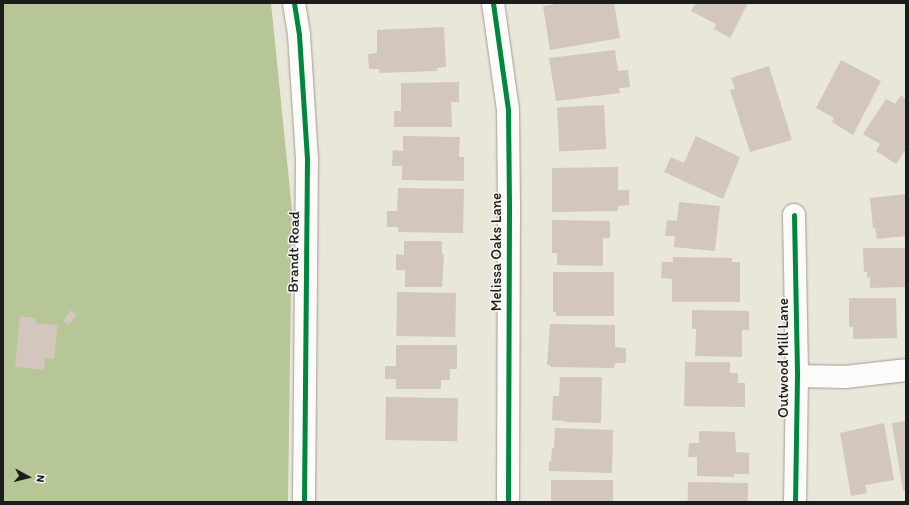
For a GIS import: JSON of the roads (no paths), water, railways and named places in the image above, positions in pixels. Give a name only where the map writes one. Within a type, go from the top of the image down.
[{"type":"street","name":"Brandt Road","points":[[294,3],[299,35],[307,158],[304,502]]},
{"type":"street","name":"Melissa Oaks Lane","points":[[493,3],[508,110],[508,502]]},
{"type":"street","name":"Outwood Mill Lane","points":[[794,215],[797,376],[795,502]]},
{"type":"street","points":[[797,376],[845,377],[906,370]]}]
